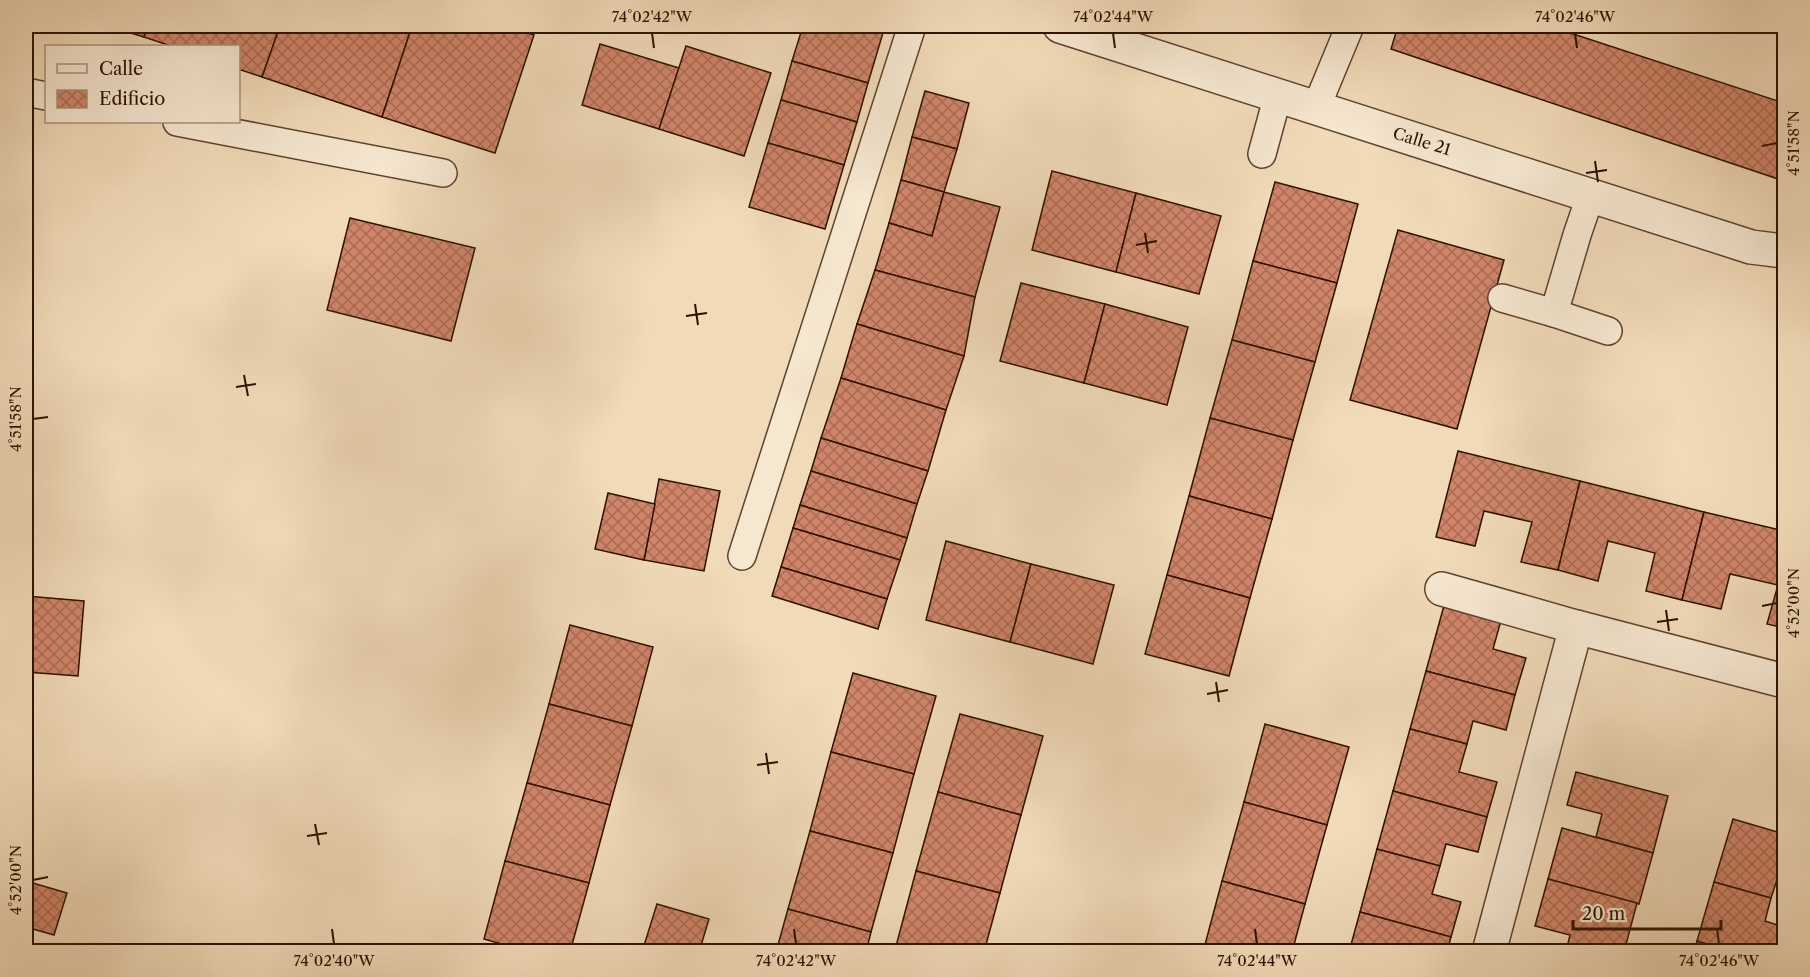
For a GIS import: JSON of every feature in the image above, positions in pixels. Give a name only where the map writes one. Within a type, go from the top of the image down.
[{"type":"street","name":"Calle 21","points":[[1060,26],[1751,247],[1785,250]]},
{"type":"street","points":[[1442,589],[1576,627],[1785,681]]},
{"type":"street","points":[[1489,951],[1576,627]]},
{"type":"lane","points":[[742,556],[912,26]]},
{"type":"lane","points":[[1316,108],[1350,26]]},
{"type":"lane","points":[[26,92],[45,96]]},
{"type":"lane","points":[[1262,154],[1278,95]]},
{"type":"lane","points":[[182,123],[443,173]]},
{"type":"lane","points":[[1554,313],[1591,194]]},
{"type":"lane","points":[[1502,298],[1608,331]]},
{"type":"building","points":[[108,26],[148,26],[144,37]]},
{"type":"building","points":[[148,26],[280,26],[262,77],[240,70],[240,45],[168,45],[144,37]]},
{"type":"building","points":[[280,26],[412,26],[382,117],[262,77]]},
{"type":"building","points":[[412,26],[505,26],[534,35],[495,153],[382,117]]},
{"type":"building","points":[[537,26],[559,26],[557,32]]},
{"type":"building","points":[[803,26],[885,26],[868,83],[792,61]]},
{"type":"building","points":[[1398,26],[1549,26],[1784,103],[1784,181],[1391,49]]},
{"type":"building","points":[[600,44],[679,68],[659,129],[582,105]]},
{"type":"building","points":[[686,46],[771,73],[744,156],[659,129]]},
{"type":"building","points":[[792,61],[868,83],[857,122],[781,100]]},
{"type":"building","points":[[925,91],[969,103],[957,149],[912,137]]},
{"type":"building","points":[[781,100],[857,122],[844,165],[768,143]]},
{"type":"building","points":[[912,137],[957,149],[944,192],[901,180]]},
{"type":"building","points":[[768,143],[844,165],[825,229],[749,207]]},
{"type":"building","points":[[1052,171],[1136,193],[1116,272],[1032,250]]},
{"type":"building","points":[[901,180],[944,192],[932,236],[889,223]]},
{"type":"building","points":[[1275,182],[1358,204],[1337,283],[1253,261]]},
{"type":"building","points":[[944,192],[1000,207],[975,297],[875,270],[889,223],[932,236]]},
{"type":"building","points":[[1136,193],[1221,216],[1199,294],[1116,272]]},
{"type":"building","points":[[350,218],[475,248],[451,341],[327,310]]},
{"type":"building","points":[[1398,230],[1504,260],[1457,429],[1350,400]]},
{"type":"building","points":[[1253,261],[1337,283],[1315,362],[1232,340]]},
{"type":"building","points":[[875,270],[975,297],[964,356],[857,324]]},
{"type":"building","points":[[1021,283],[1105,304],[1084,383],[1000,361]]},
{"type":"building","points":[[1105,304],[1188,327],[1167,405],[1084,383]]},
{"type":"building","points":[[857,324],[964,356],[946,410],[841,378]]},
{"type":"building","points":[[1232,340],[1315,362],[1293,440],[1210,418]]},
{"type":"building","points":[[841,378],[946,410],[928,471],[821,438]]},
{"type":"building","points":[[1210,418],[1293,440],[1272,519],[1189,496]]},
{"type":"building","points":[[821,438],[928,471],[917,504],[811,471]]},
{"type":"building","points":[[1458,451],[1580,481],[1558,570],[1521,562],[1532,522],[1484,511],[1475,546],[1436,537]]},
{"type":"building","points":[[811,471],[917,504],[907,538],[800,505]]},
{"type":"building","points":[[659,479],[720,491],[704,571],[644,560]]},
{"type":"building","points":[[1580,481],[1704,512],[1682,600],[1646,591],[1655,553],[1608,541],[1598,581],[1558,570]]},
{"type":"building","points":[[608,493],[655,504],[644,560],[595,549]]},
{"type":"building","points":[[1189,496],[1272,519],[1250,598],[1167,575]]},
{"type":"building","points":[[800,505],[907,538],[900,560],[793,528]]},
{"type":"building","points":[[1704,512],[1784,531],[1784,628],[1767,624],[1778,585],[1730,574],[1721,609],[1682,600]]},
{"type":"building","points":[[793,528],[900,560],[887,599],[781,567]]},
{"type":"building","points":[[946,541],[1031,564],[1010,642],[926,620]]},
{"type":"building","points":[[1031,564],[1114,585],[1093,664],[1010,642]]},
{"type":"building","points":[[781,567],[887,599],[878,629],[772,596]]},
{"type":"building","points":[[1167,575],[1250,598],[1229,676],[1145,654]]},
{"type":"building","points":[[26,596],[84,601],[78,676],[26,672]]},
{"type":"building","points":[[1445,602],[1502,617],[1493,649],[1526,658],[1515,695],[1426,671]]},
{"type":"building","points":[[570,625],[653,647],[632,726],[549,704]]},
{"type":"building","points":[[1426,671],[1515,695],[1506,730],[1473,721],[1467,744],[1410,729]]},
{"type":"building","points":[[853,673],[936,696],[914,774],[831,752]]},
{"type":"building","points":[[549,704],[632,726],[610,805],[527,783]]},
{"type":"building","points":[[960,714],[1043,736],[1021,815],[938,792]]},
{"type":"building","points":[[1265,724],[1349,747],[1327,825],[1244,802]]},
{"type":"building","points":[[1410,729],[1467,744],[1459,772],[1497,782],[1487,817],[1393,791]]},
{"type":"building","points":[[831,752],[914,774],[893,853],[810,831]]},
{"type":"building","points":[[1576,772],[1668,796],[1653,853],[1596,837],[1602,814],[1567,805]]},
{"type":"building","points":[[527,783],[610,805],[589,883],[505,861]]},
{"type":"building","points":[[1393,791],[1487,817],[1478,852],[1446,844],[1440,866],[1377,849]]},
{"type":"building","points":[[938,792],[1021,815],[1000,893],[916,871]]},
{"type":"building","points":[[1244,802],[1327,825],[1305,904],[1222,881]]},
{"type":"building","points":[[1733,819],[1784,834],[1784,869],[1781,868],[1771,898],[1714,882]]},
{"type":"building","points":[[1562,828],[1653,853],[1639,904],[1548,879]]},
{"type":"building","points":[[810,831],[893,853],[871,932],[788,909]]},
{"type":"building","points":[[1377,849],[1440,866],[1432,894],[1461,902],[1451,937],[1360,912]]},
{"type":"building","points":[[505,861],[589,883],[570,952],[529,952],[484,939]]},
{"type":"building","points":[[916,871],[1000,893],[984,952],[902,952],[895,950]]},
{"type":"building","points":[[1548,879],[1637,903],[1624,952],[1566,952],[1570,935],[1535,926]]},
{"type":"building","points":[[26,881],[67,893],[54,935],[33,929],[27,952]]},
{"type":"building","points":[[1222,881],[1305,904],[1292,952],[1203,952]]},
{"type":"building","points":[[1714,882],[1771,898],[1765,921],[1784,927],[1784,952],[1733,952],[1697,941]]},
{"type":"building","points":[[657,904],[709,919],[699,952],[642,952]]},
{"type":"building","points":[[788,909],[871,932],[866,952],[776,952]]},
{"type":"building","points":[[1360,912],[1451,937],[1447,952],[1349,952]]},
{"type":"building","points":[[1697,941],[1733,952],[1694,952]]},
{"type":"building","points":[[1526,944],[1554,952],[1524,952]]}]
